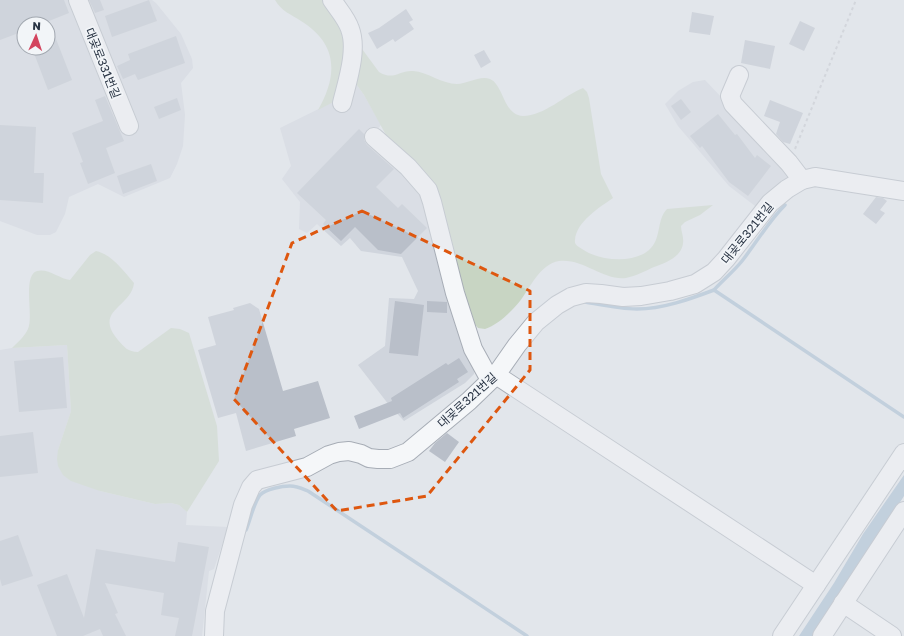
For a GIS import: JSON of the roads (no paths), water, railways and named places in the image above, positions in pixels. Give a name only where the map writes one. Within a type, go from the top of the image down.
[{"type":"lane","name":"대곶로331번길","points":[[78,0],[128,126]]},
{"type":"lane","points":[[332,0],[350,28],[354,42],[350,70],[342,103]]},
{"type":"lane","points":[[739,75],[730,96],[734,104],[789,163],[802,180]]},
{"type":"lane","points":[[374,137],[408,167],[428,190],[455,293],[473,349],[493,378],[816,585]]},
{"type":"lane","name":"대곶로321번길","points":[[214,636],[215,611],[243,505],[250,487],[257,480],[307,467],[329,455],[339,452],[349,451],[369,458],[378,459],[390,459],[408,452],[469,401],[493,378],[536,322],[557,305],[571,297],[586,293],[623,298],[662,293],[695,284],[714,272],[770,203],[787,189],[802,180],[815,177],[904,191]]},
{"type":"lane","points":[[782,636],[904,453]]},
{"type":"lane","points":[[822,636],[904,511]]},
{"type":"lane","points":[[843,604],[892,636]]},
{"type":"water","points":[[904,475],[904,496],[814,636],[799,636],[834,583],[863,534]]},
{"type":"waterway","points":[[714,290],[742,261],[768,225],[785,205]]},
{"type":"waterway","points":[[585,302],[611,307],[647,309],[676,303],[714,290],[904,417]]},
{"type":"waterway","points":[[246,530],[256,502],[263,493],[270,490],[293,486],[308,491],[527,636]]}]
